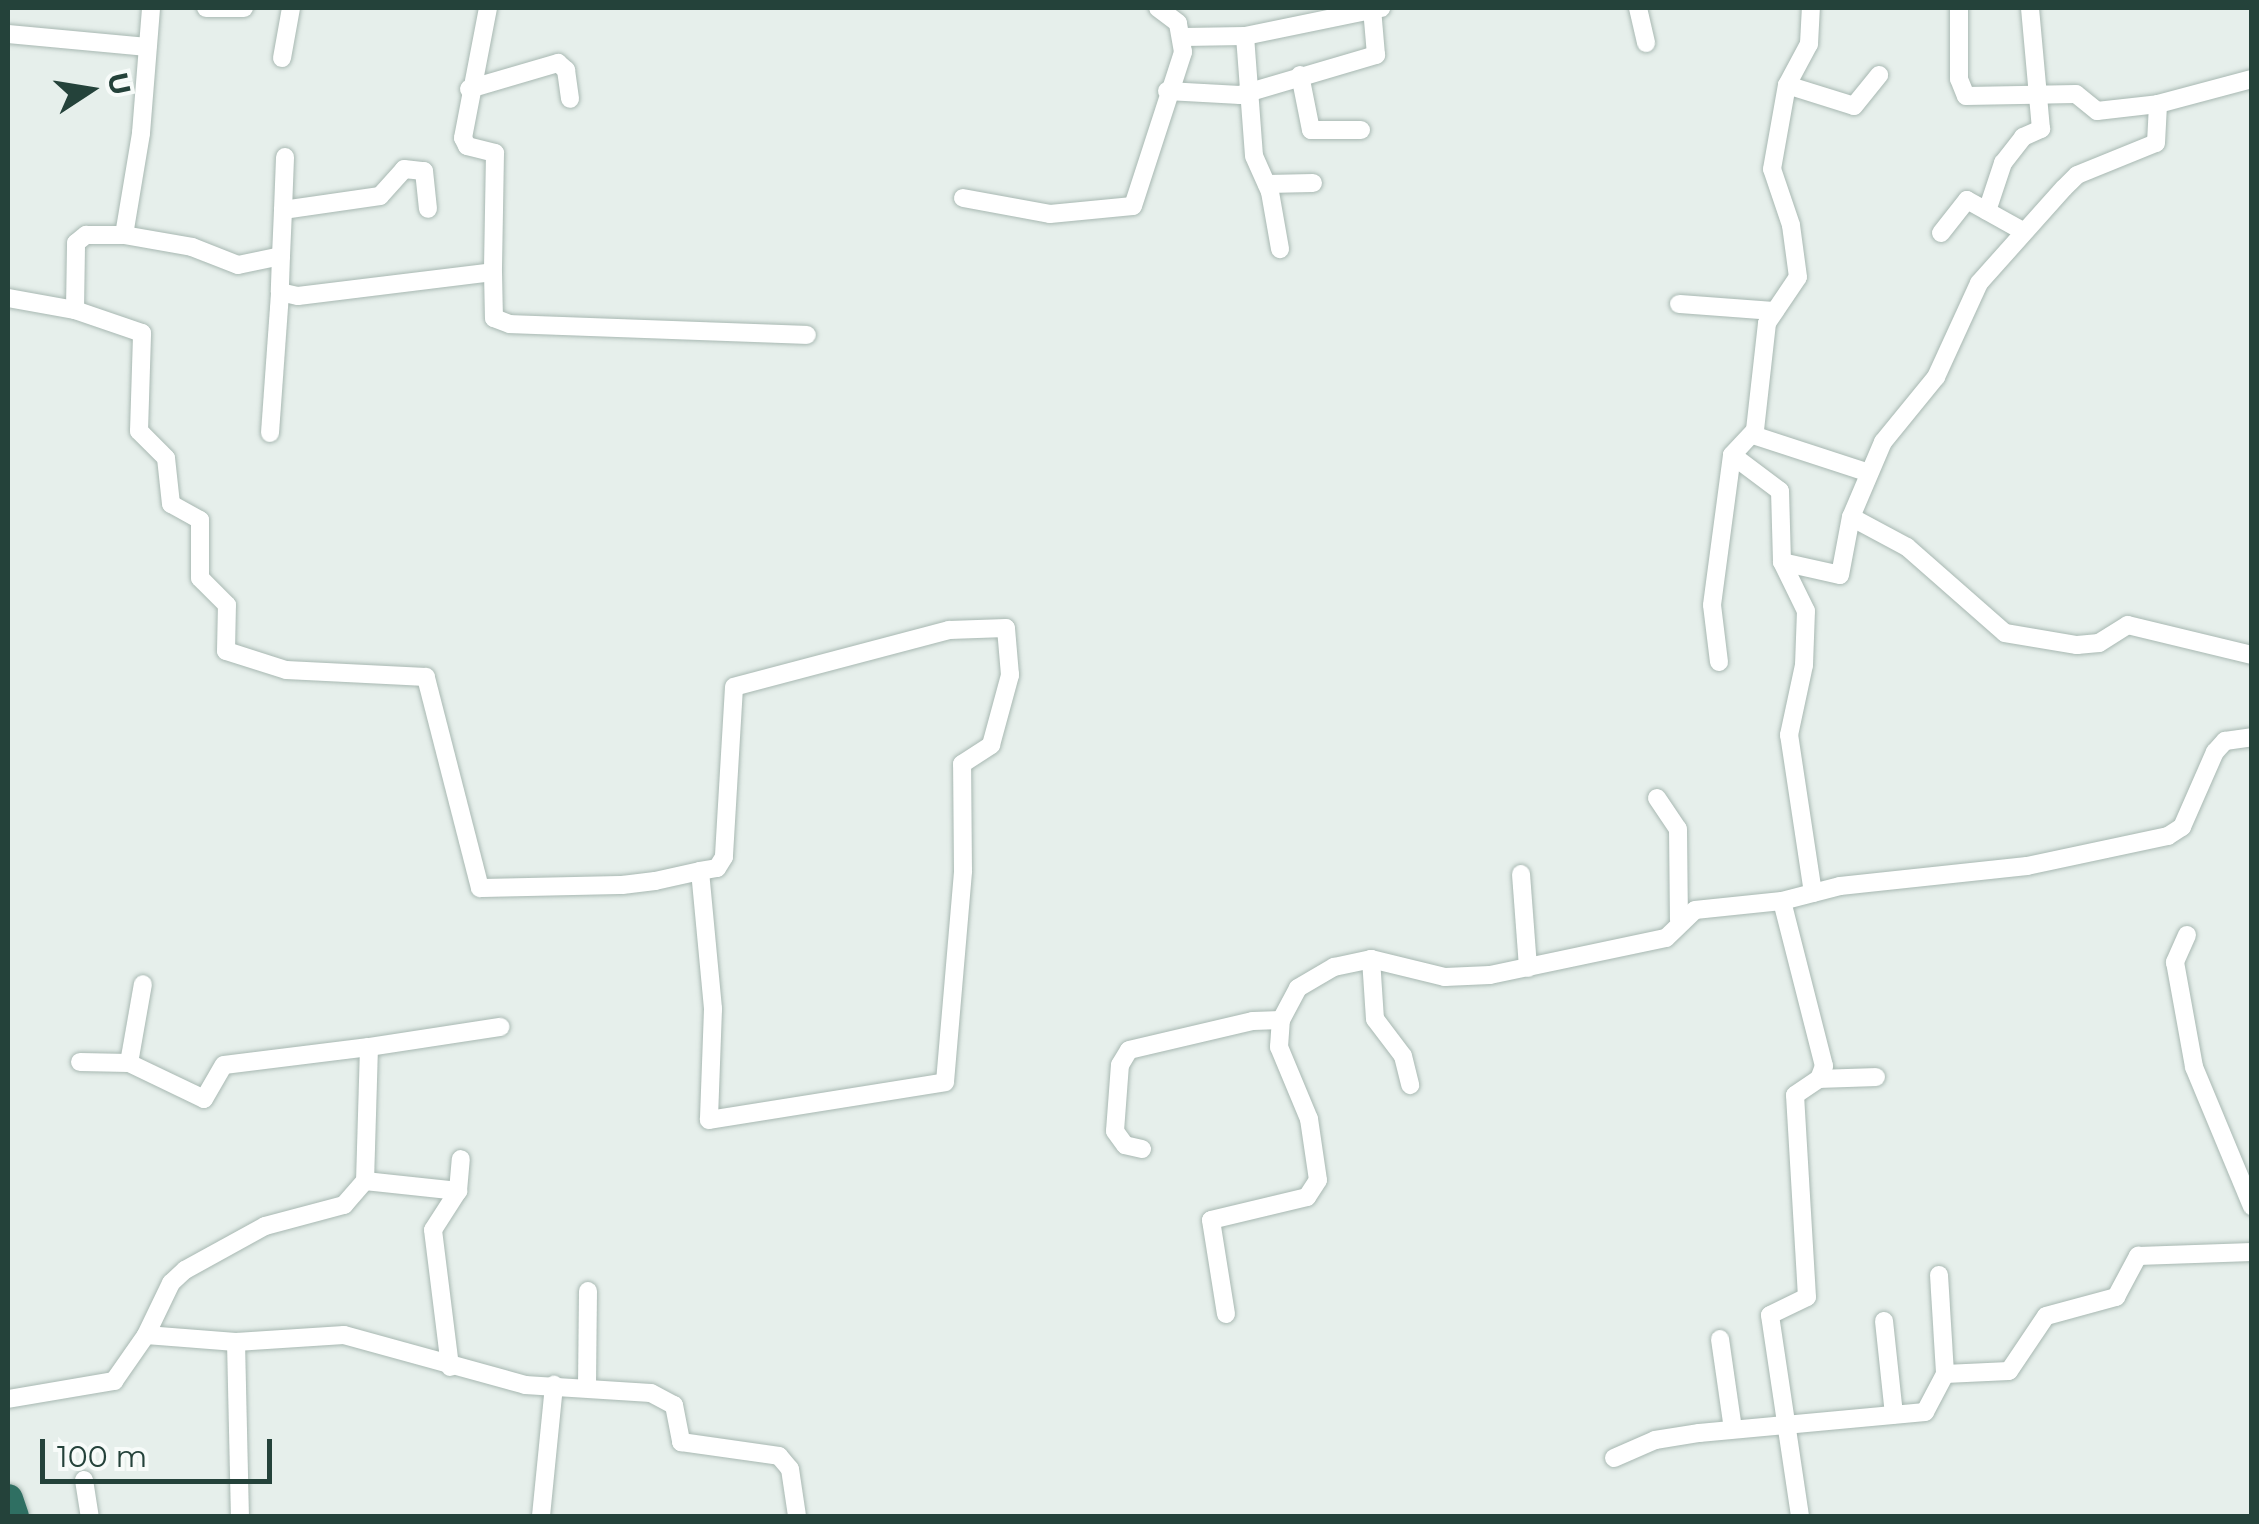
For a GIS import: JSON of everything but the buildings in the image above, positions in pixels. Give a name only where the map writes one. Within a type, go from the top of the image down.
[{"type":"highway","points":[[8,1499],[14,1516]]},
{"type":"street","points":[[124,234],[141,133],[151,8]]},
{"type":"street","points":[[206,8],[244,8]]},
{"type":"street","points":[[282,58],[291,8]]},
{"type":"street","points":[[488,8],[469,89],[464,142],[493,150],[496,158],[494,318],[510,324],[807,335]]},
{"type":"street","points":[[963,198],[1050,214],[1133,206],[1184,37],[1172,16],[1158,8]]},
{"type":"street","points":[[1167,92],[1214,98],[1249,92],[1376,55],[1375,8],[1244,36],[1184,37]]},
{"type":"street","points":[[1638,8],[1646,43]]},
{"type":"street","points":[[1753,436],[1761,342],[1775,310],[1798,277],[1795,240],[1772,169],[1787,85],[1808,44],[1811,8]]},
{"type":"street","points":[[1960,8],[1962,92],[2042,98],[2076,94],[2098,110],[2158,104],[2252,80]]},
{"type":"street","points":[[1987,211],[2003,163],[2023,138],[2041,128],[2042,98],[2030,8]]},
{"type":"street","points":[[8,34],[146,47]]},
{"type":"street","points":[[1244,36],[1254,156],[1267,184],[1280,248]]},
{"type":"street","points":[[469,89],[558,63],[566,70],[570,99]]},
{"type":"street","points":[[1787,85],[1854,106],[1879,74]]},
{"type":"street","points":[[1300,75],[1311,130],[1361,130]]},
{"type":"street","points":[[1782,562],[1840,575],[1851,517],[1866,472],[1936,377],[1979,283],[2077,175],[2156,143],[2158,104]]},
{"type":"street","points":[[270,433],[285,157]]},
{"type":"street","points":[[284,210],[380,196],[400,172],[418,166],[426,178],[428,210]]},
{"type":"street","points":[[1267,184],[1312,183]]},
{"type":"street","points":[[1941,233],[1962,200],[2023,231]]},
{"type":"street","points":[[75,310],[79,237],[124,234],[192,247],[238,266],[281,256]]},
{"type":"street","points":[[280,292],[317,296],[493,272]]},
{"type":"street","points":[[8,298],[75,310],[142,334],[141,440],[166,458],[170,504],[200,520],[200,578],[227,605],[226,650],[286,670],[426,677],[478,886],[596,887],[700,870],[718,868],[724,857],[734,687],[948,630],[1006,628],[1010,675],[991,746],[962,764],[963,870],[945,1082],[709,1120],[712,1009],[700,870]]},
{"type":"street","points":[[1679,304],[1775,310]]},
{"type":"street","points":[[1720,662],[1713,591],[1732,455],[1740,439],[1753,436],[1866,472]]},
{"type":"street","points":[[1732,455],[1780,491],[1782,562],[1806,611],[1804,665],[1789,735],[1813,893]]},
{"type":"street","points":[[1851,517],[1907,547],[2005,634],[2088,644],[2128,625],[2252,655]]},
{"type":"street","points":[[1226,1314],[1210,1220],[1306,1197],[1318,1180],[1309,1119],[1282,1064],[1281,1020],[1298,988],[1320,973],[1371,959],[1463,979],[1666,938],[1678,920],[1695,910],[2028,866],[2168,836],[2182,827],[2215,752],[2224,741],[2251,734]]},
{"type":"street","points":[[1657,798],[1678,828],[1678,920]]},
{"type":"street","points":[[1522,874],[1528,968]]},
{"type":"street","points":[[1782,901],[1823,1055],[1820,1080]]},
{"type":"street","points":[[2187,935],[2174,962],[2194,1066],[2252,1206]]},
{"type":"street","points":[[1371,959],[1375,1019],[1403,1056],[1410,1085]]},
{"type":"street","points":[[129,1063],[143,984]]},
{"type":"street","points":[[1142,1149],[1125,1145],[1116,1131],[1118,1082],[1129,1050],[1252,1020],[1281,1020]]},
{"type":"street","points":[[80,1062],[129,1063],[204,1099],[224,1065],[500,1026]]},
{"type":"street","points":[[8,1399],[114,1381],[146,1335],[171,1283],[185,1270],[266,1226],[344,1205],[366,1180],[369,1047]]},
{"type":"street","points":[[1800,1516],[1770,1316],[1807,1297],[1794,1119],[1796,1095],[1820,1080],[1876,1077]]},
{"type":"street","points":[[450,1368],[433,1230],[458,1191],[462,1159]]},
{"type":"street","points":[[366,1180],[458,1191]]},
{"type":"street","points":[[1945,1374],[1988,1374],[2016,1366],[2046,1316],[2116,1297],[2138,1256],[2252,1252]]},
{"type":"street","points":[[1614,1458],[1655,1440],[1733,1429],[1786,1429],[1929,1410],[1945,1374],[1939,1275]]},
{"type":"street","points":[[586,1386],[588,1290]]},
{"type":"street","points":[[1884,1322],[1894,1414]]},
{"type":"street","points":[[146,1335],[236,1342],[344,1335],[450,1368],[670,1401],[682,1442],[780,1456],[790,1469],[797,1516]]},
{"type":"street","points":[[1720,1339],[1733,1429]]},
{"type":"street","points":[[236,1342],[240,1516]]},
{"type":"street","points":[[541,1516],[554,1385]]},
{"type":"street","points":[[84,1480],[90,1516]]}]
